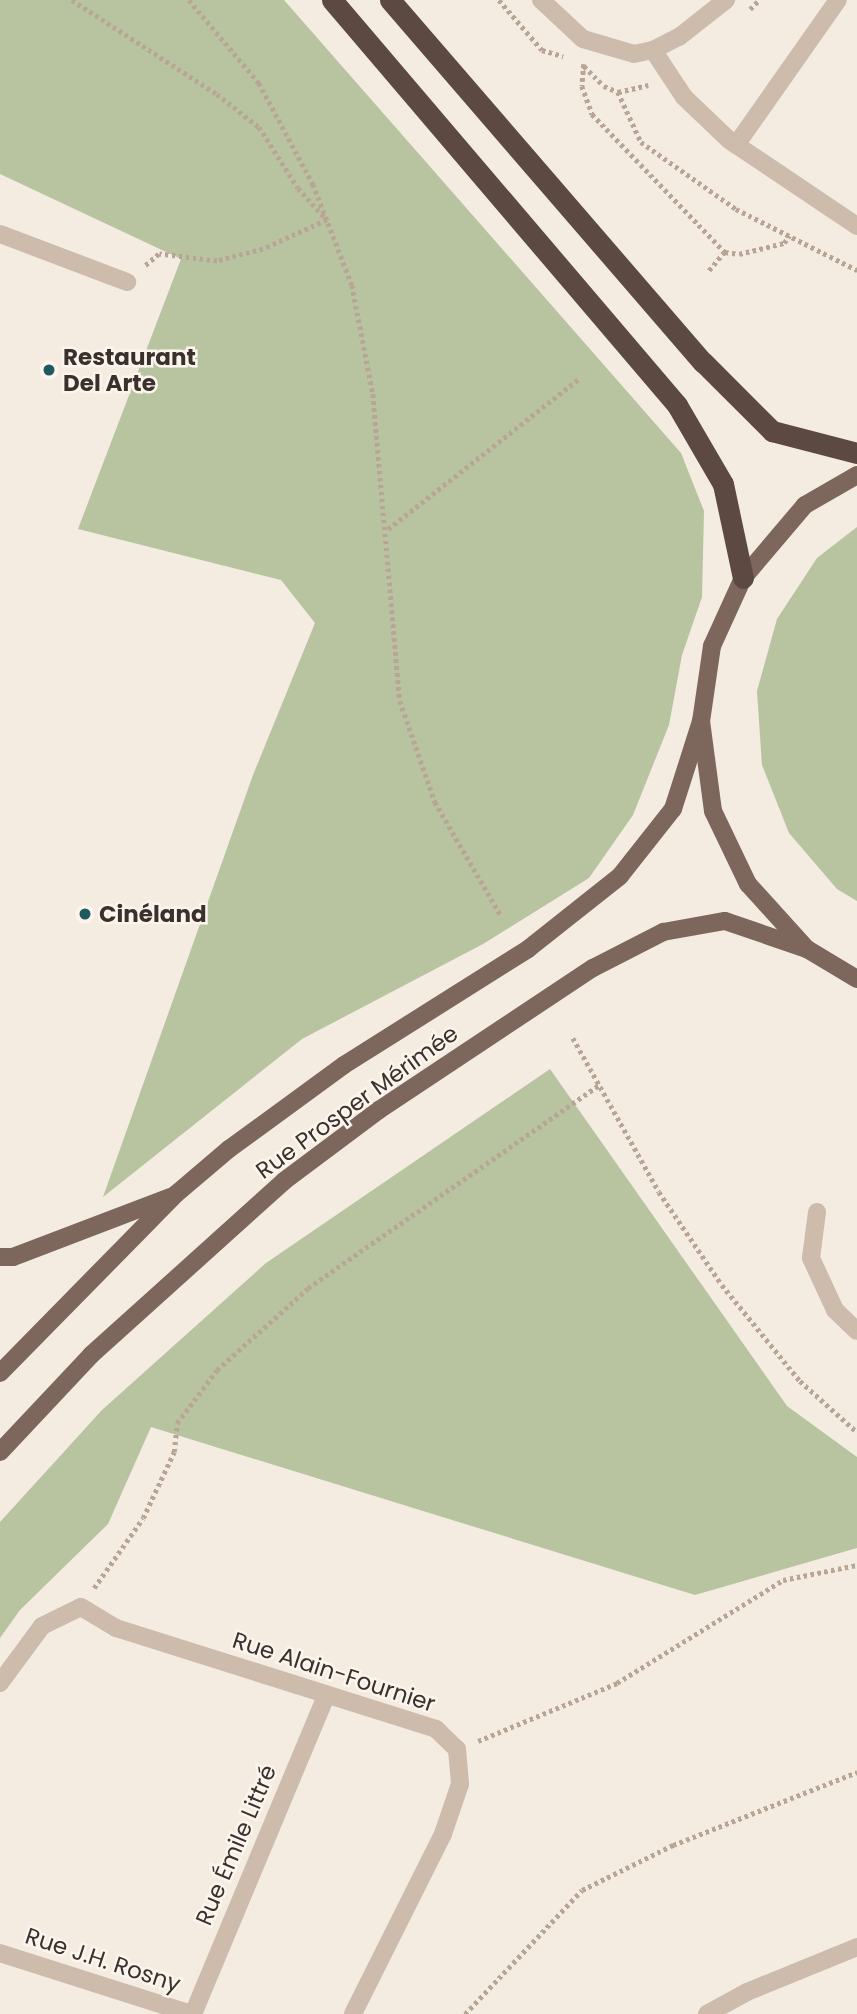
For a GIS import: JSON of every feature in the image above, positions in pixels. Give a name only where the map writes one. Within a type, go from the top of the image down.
[{"type":"highway","points":[[332,0],[677,405],[723,484],[743,578]]},
{"type":"highway","points":[[390,0],[703,362],[772,431],[857,453]]},
{"type":"main road","points":[[857,475],[805,505],[743,578],[712,646],[701,721],[713,811],[748,884],[807,948],[857,979]]},
{"type":"main road","name":"Rue Prosper Mérimée","points":[[0,1373],[176,1194],[229,1149],[334,1073],[528,949],[620,876],[673,809],[701,721]]},
{"type":"main road","name":"Rue Prosper Mérimée","points":[[0,1452],[91,1355],[284,1181],[379,1110],[593,968],[663,932],[725,921],[807,948]]},
{"type":"main road","points":[[0,1257],[51,1243],[176,1194]]},
{"type":"street","points":[[541,0],[583,39],[614,52],[653,50],[703,21],[726,0]]},
{"type":"street","points":[[736,145],[838,0]]},
{"type":"street","points":[[653,50],[684,97],[736,145],[857,226]]},
{"type":"street","points":[[0,234],[127,282]]},
{"type":"street","points":[[817,1212],[811,1258],[835,1310],[857,1331]]},
{"type":"street","points":[[0,1683],[42,1626],[81,1607]]},
{"type":"street","name":"Rue Alain-Fournier","points":[[81,1607],[116,1628],[436,1729],[457,1749]]},
{"type":"street","name":"Rue Émile Littré","points":[[192,2014],[326,1696]]},
{"type":"street","points":[[353,2014],[443,1834],[460,1784],[457,1749]]},
{"type":"street","points":[[707,2014],[747,1992],[857,1947]]},
{"type":"street","name":"Rue J.H. Rosny","points":[[0,1953],[192,2014]]},
{"type":"path","points":[[72,0],[259,127],[298,188],[327,219]]},
{"type":"path","points":[[190,0],[259,83],[327,219],[352,285],[373,394],[388,530],[400,701],[435,802],[501,916]]},
{"type":"path","points":[[583,39],[582,86],[592,114],[724,252],[739,254],[784,243],[789,236]]},
{"type":"path","points":[[618,92],[641,142],[736,209],[857,270]]},
{"type":"path","points":[[127,282],[159,254],[217,261],[263,249],[327,219]]},
{"type":"path","points":[[708,272],[724,252]]},
{"type":"path","points":[[388,530],[580,378]]},
{"type":"path","points":[[573,1038],[659,1192],[722,1285],[800,1381],[857,1432]]},
{"type":"path","points":[[81,1607],[143,1518],[174,1452],[177,1423],[217,1370],[308,1288],[599,1085]]},
{"type":"path","points":[[457,1749],[617,1683],[783,1580],[857,1565]]},
{"type":"path","points":[[465,2014],[582,1890],[673,1845],[857,1772]]},
{"type":"green space","points":[[0,0],[284,0],[681,453],[704,511],[702,597],[682,655],[669,725],[633,815],[589,878],[483,944],[302,1039],[103,1197],[253,775],[315,623],[281,580],[78,529],[181,259],[0,174]]},
{"type":"green space","points":[[857,527],[857,901],[837,889],[789,833],[762,765],[757,691],[777,619],[817,558]]},
{"type":"green space","points":[[550,1069],[787,1406],[857,1457],[857,1548],[695,1595],[151,1427],[108,1524],[20,1610],[0,1638],[0,1522],[102,1410],[266,1263]]},
{"type":"place","name":"Restaurant Del Arte","points":[[49,370]]},
{"type":"place","name":"Cinéland","points":[[85,914]]}]
